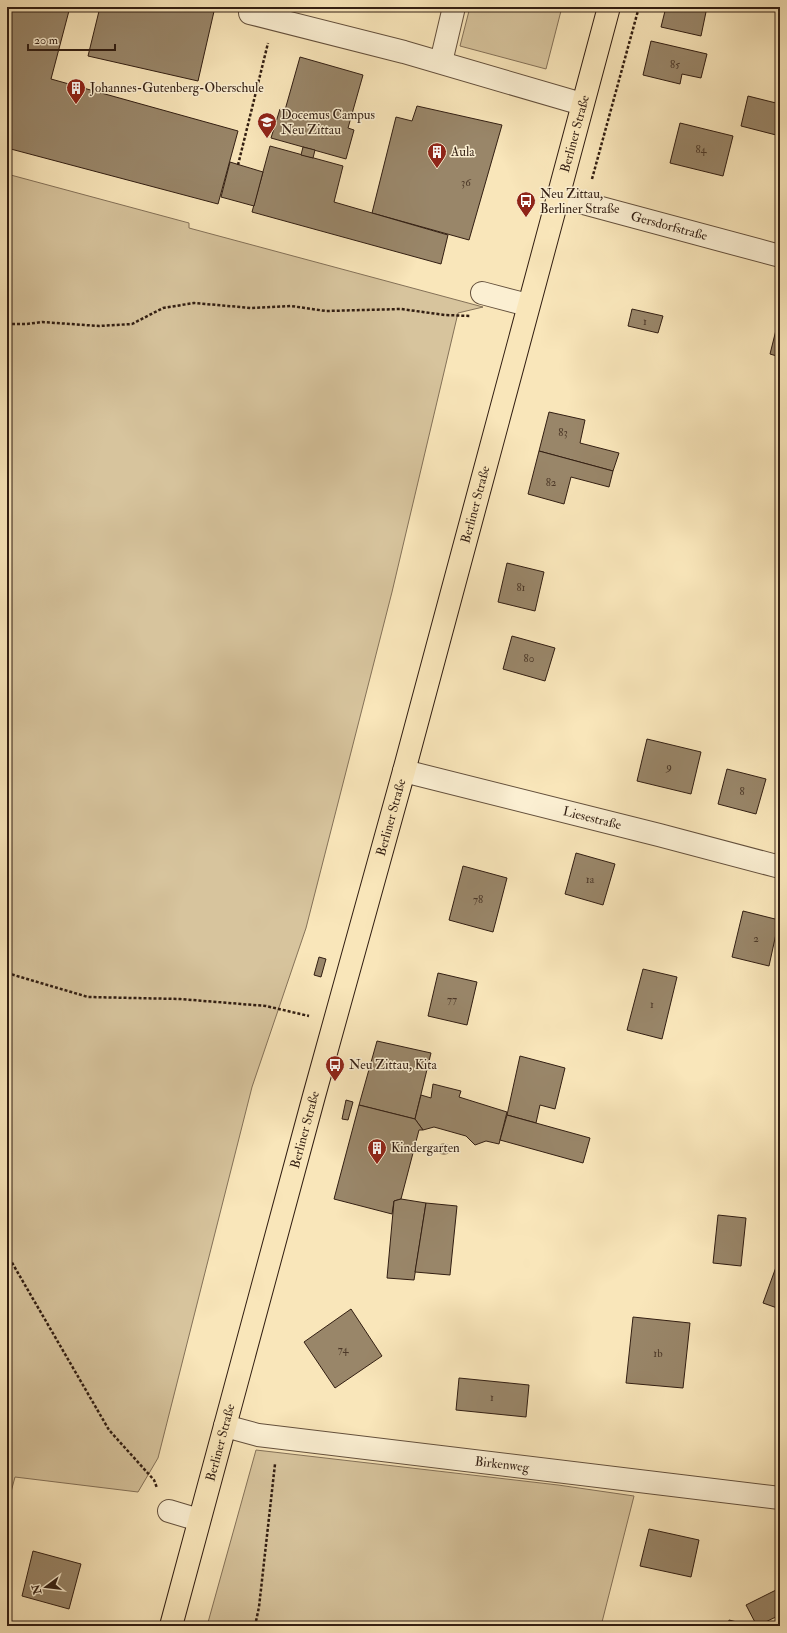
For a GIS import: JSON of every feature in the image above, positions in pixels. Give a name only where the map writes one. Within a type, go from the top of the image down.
[{"type":"main road","name":"Berliner Straße","points":[[171,1626],[334,1023],[404,771],[608,7]]},
{"type":"street","points":[[441,62],[454,7]]},
{"type":"street","points":[[250,14],[441,62],[582,104]]},
{"type":"street","name":"Gersdorfstraße","points":[[558,196],[780,256]]},
{"type":"street","points":[[491,295],[528,305]]},
{"type":"street","name":"Liesestraße","points":[[404,771],[780,867]]},
{"type":"street","name":"Birkenweg","points":[[225,1426],[248,1433],[278,1437],[780,1498]]},
{"type":"street","points":[[169,1511],[199,1520]]},
{"type":"path","points":[[586,204],[639,7]]},
{"type":"path","points":[[238,165],[274,19]]},
{"type":"path","points":[[7,324],[42,322],[99,326],[132,324],[163,308],[194,303],[251,308],[291,306],[326,311],[401,309],[466,317],[492,312],[491,295]]},
{"type":"path","points":[[7,973],[88,997],[180,999],[266,1006],[334,1023]]},
{"type":"path","points":[[7,1254],[109,1430],[154,1480],[169,1511]]},
{"type":"path","points":[[255,1626],[278,1437]]},
{"type":"shaded area","points":[[470,7],[562,7],[546,69],[460,46]]},
{"type":"shaded area","points":[[7,174],[189,223],[189,228],[483,307],[458,313],[392,592],[306,928],[252,1087],[158,1458],[138,1492],[15,1477],[7,1507]]},
{"type":"shaded area","points":[[256,1450],[558,1485],[634,1496],[601,1626],[207,1626]]},
{"type":"building","name":"Johannes-Gutenberg-Oberschule","points":[[7,7],[70,7],[51,79],[238,131],[218,204],[7,148],[7,33],[9,26],[7,25]]},
{"type":"building","points":[[100,7],[215,7],[198,81],[88,56]]},
{"type":"building","points":[[666,7],[707,7],[701,36],[661,27]]},
{"type":"building","points":[[651,41],[707,54],[701,78],[682,74],[680,84],[643,75]]},
{"type":"building","points":[[300,57],[363,75],[348,128],[354,130],[346,159],[271,138],[280,109],[285,110]]},
{"type":"building","points":[[748,96],[780,104],[780,136],[741,126]]},
{"type":"building","name":"Aula","points":[[417,106],[502,125],[469,240],[372,213],[396,117],[412,121]]},
{"type":"building","points":[[680,123],[733,136],[723,176],[670,163]]},
{"type":"building","points":[[270,146],[343,166],[334,202],[448,235],[441,264],[252,212]]},
{"type":"building","points":[[303,147],[315,150],[313,158],[301,155]]},
{"type":"building","points":[[230,162],[263,172],[254,206],[221,197]]},
{"type":"building","points":[[632,309],[663,316],[658,333],[628,326]]},
{"type":"building","points":[[780,314],[780,357],[770,354]]},
{"type":"building","points":[[549,412],[585,420],[580,443],[619,453],[613,471],[539,451]]},
{"type":"building","points":[[539,451],[613,471],[609,487],[571,477],[564,504],[528,494]]},
{"type":"building","points":[[507,563],[544,572],[535,611],[498,602]]},
{"type":"building","points":[[512,636],[555,648],[545,681],[503,669]]},
{"type":"building","points":[[647,739],[701,752],[691,794],[637,781]]},
{"type":"building","points":[[727,769],[766,779],[756,814],[718,804]]},
{"type":"building","points":[[576,853],[615,864],[603,905],[565,894]]},
{"type":"building","points":[[463,866],[507,878],[493,932],[449,920]]},
{"type":"building","points":[[743,911],[779,920],[769,966],[732,957]]},
{"type":"building","points":[[319,957],[326,959],[321,977],[314,975]]},
{"type":"building","points":[[643,969],[677,977],[662,1039],[627,1030]]},
{"type":"building","points":[[438,973],[477,982],[467,1025],[428,1016]]},
{"type":"building","points":[[377,1041],[431,1053],[415,1119],[359,1105]]},
{"type":"building","points":[[520,1056],[565,1068],[555,1109],[540,1105],[536,1123],[507,1115]]},
{"type":"building","points":[[433,1084],[461,1091],[459,1097],[507,1112],[499,1144],[486,1141],[475,1145],[466,1136],[434,1127],[423,1130],[415,1119],[421,1095],[431,1098]]},
{"type":"building","points":[[346,1100],[353,1102],[348,1120],[342,1119]]},
{"type":"building","name":"Kindergarten","points":[[359,1105],[415,1119],[423,1130],[419,1130],[401,1199],[394,1201],[392,1214],[334,1199]]},
{"type":"building","points":[[507,1115],[590,1138],[583,1163],[500,1140]]},
{"type":"building","points":[[401,1199],[426,1203],[414,1280],[387,1278],[394,1201]]},
{"type":"building","points":[[426,1203],[457,1206],[450,1275],[415,1272]]},
{"type":"building","points":[[718,1215],[746,1218],[741,1266],[713,1263]]},
{"type":"building","points":[[780,1256],[780,1309],[763,1303]]},
{"type":"building","points":[[351,1309],[382,1356],[335,1388],[304,1342]]},
{"type":"building","points":[[633,1317],[690,1323],[683,1388],[626,1383]]},
{"type":"building","points":[[459,1378],[529,1385],[526,1417],[456,1410]]},
{"type":"building","points":[[649,1529],[699,1540],[691,1577],[640,1566]]},
{"type":"building","points":[[33,1551],[81,1564],[69,1609],[22,1596]]},
{"type":"building","points":[[778,1589],[780,1593],[780,1615],[757,1626],[746,1605]]},
{"type":"building","points":[[729,1620],[753,1626],[728,1626]]},
{"type":"place","name":"Johannes-Gutenberg-Oberschule","points":[[76,105]]},
{"type":"place","name":"Docemus Campus Neu Zittau","points":[[267,139]]},
{"type":"place","name":"Aula","points":[[437,169]]},
{"type":"place","name":"Neu Zittau, Berliner Straße","points":[[526,218]]},
{"type":"place","name":"Neu Zittau, Kita","points":[[335,1082]]},
{"type":"place","name":"Kindergarten","points":[[377,1165]]}]
